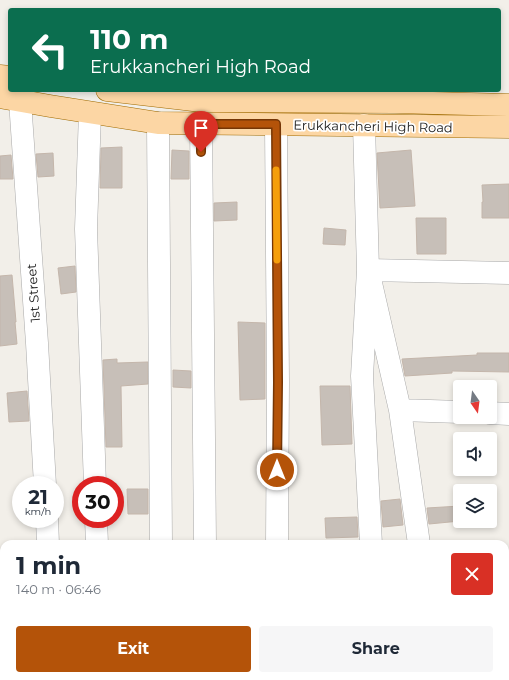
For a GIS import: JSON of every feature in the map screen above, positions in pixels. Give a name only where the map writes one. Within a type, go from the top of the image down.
[{"type":"main road","points":[[124,92],[202,101],[395,102],[509,105]]},
{"type":"main road","name":"Erukkancheri High Road","points":[[10,99],[158,123],[509,127]]},
{"type":"street","name":"1st Street","points":[[10,99],[37,342],[44,476]]},
{"type":"street","points":[[90,113],[86,229],[95,476]]},
{"type":"street","points":[[158,123],[161,540]]},
{"type":"street","points":[[201,124],[205,540]]},
{"type":"street","points":[[276,124],[278,374],[277,540]]},
{"type":"street","points":[[364,126],[368,270],[362,376],[371,540]]},
{"type":"street","points":[[368,270],[509,273]]},
{"type":"street","points":[[368,270],[400,410],[418,540]]},
{"type":"street","points":[[400,410],[453,412]]},
{"type":"street","points":[[497,413],[509,414]]},
{"type":"street","points":[[47,528],[48,540]]},
{"type":"street","points":[[96,528],[97,540]]},
{"type":"building","points":[[122,147],[122,188],[100,188],[101,148]]},
{"type":"building","points":[[172,150],[189,151],[189,179],[171,179]]},
{"type":"building","points":[[411,150],[415,206],[380,208],[377,153]]},
{"type":"building","points":[[53,153],[54,176],[38,177],[36,154]]},
{"type":"building","points":[[11,155],[13,179],[0,179],[0,156]]},
{"type":"building","points":[[509,184],[509,218],[482,218],[482,185]]},
{"type":"building","points":[[237,202],[237,220],[214,221],[214,203]]},
{"type":"building","points":[[416,218],[446,218],[446,254],[417,254]]},
{"type":"building","points":[[324,228],[346,230],[345,245],[323,244]]},
{"type":"building","points":[[75,266],[76,292],[61,294],[58,268]]},
{"type":"building","points":[[12,275],[17,344],[0,346],[0,276]]},
{"type":"building","points":[[238,322],[265,323],[265,399],[240,400]]},
{"type":"building","points":[[477,353],[509,353],[509,372],[452,371],[452,373],[405,376],[402,359],[477,355]]},
{"type":"building","points":[[117,359],[117,363],[148,362],[148,384],[121,386],[122,447],[106,447],[103,360]]},
{"type":"building","points":[[173,370],[191,371],[191,388],[173,387]]},
{"type":"building","points":[[320,386],[350,386],[352,444],[322,445]]},
{"type":"building","points":[[27,391],[29,421],[9,422],[7,393]]},
{"type":"building","points":[[127,489],[148,489],[148,514],[128,514]]},
{"type":"building","points":[[400,499],[403,525],[383,527],[381,501]]},
{"type":"building","points":[[453,506],[453,522],[429,524],[427,508]]},
{"type":"building","points":[[357,517],[358,537],[326,538],[325,518]]},
{"type":"slow traffic","points":[[276,170],[277,260]]},
{"type":"route","points":[[201,152],[201,124],[276,124],[278,382],[277,470]]}]
